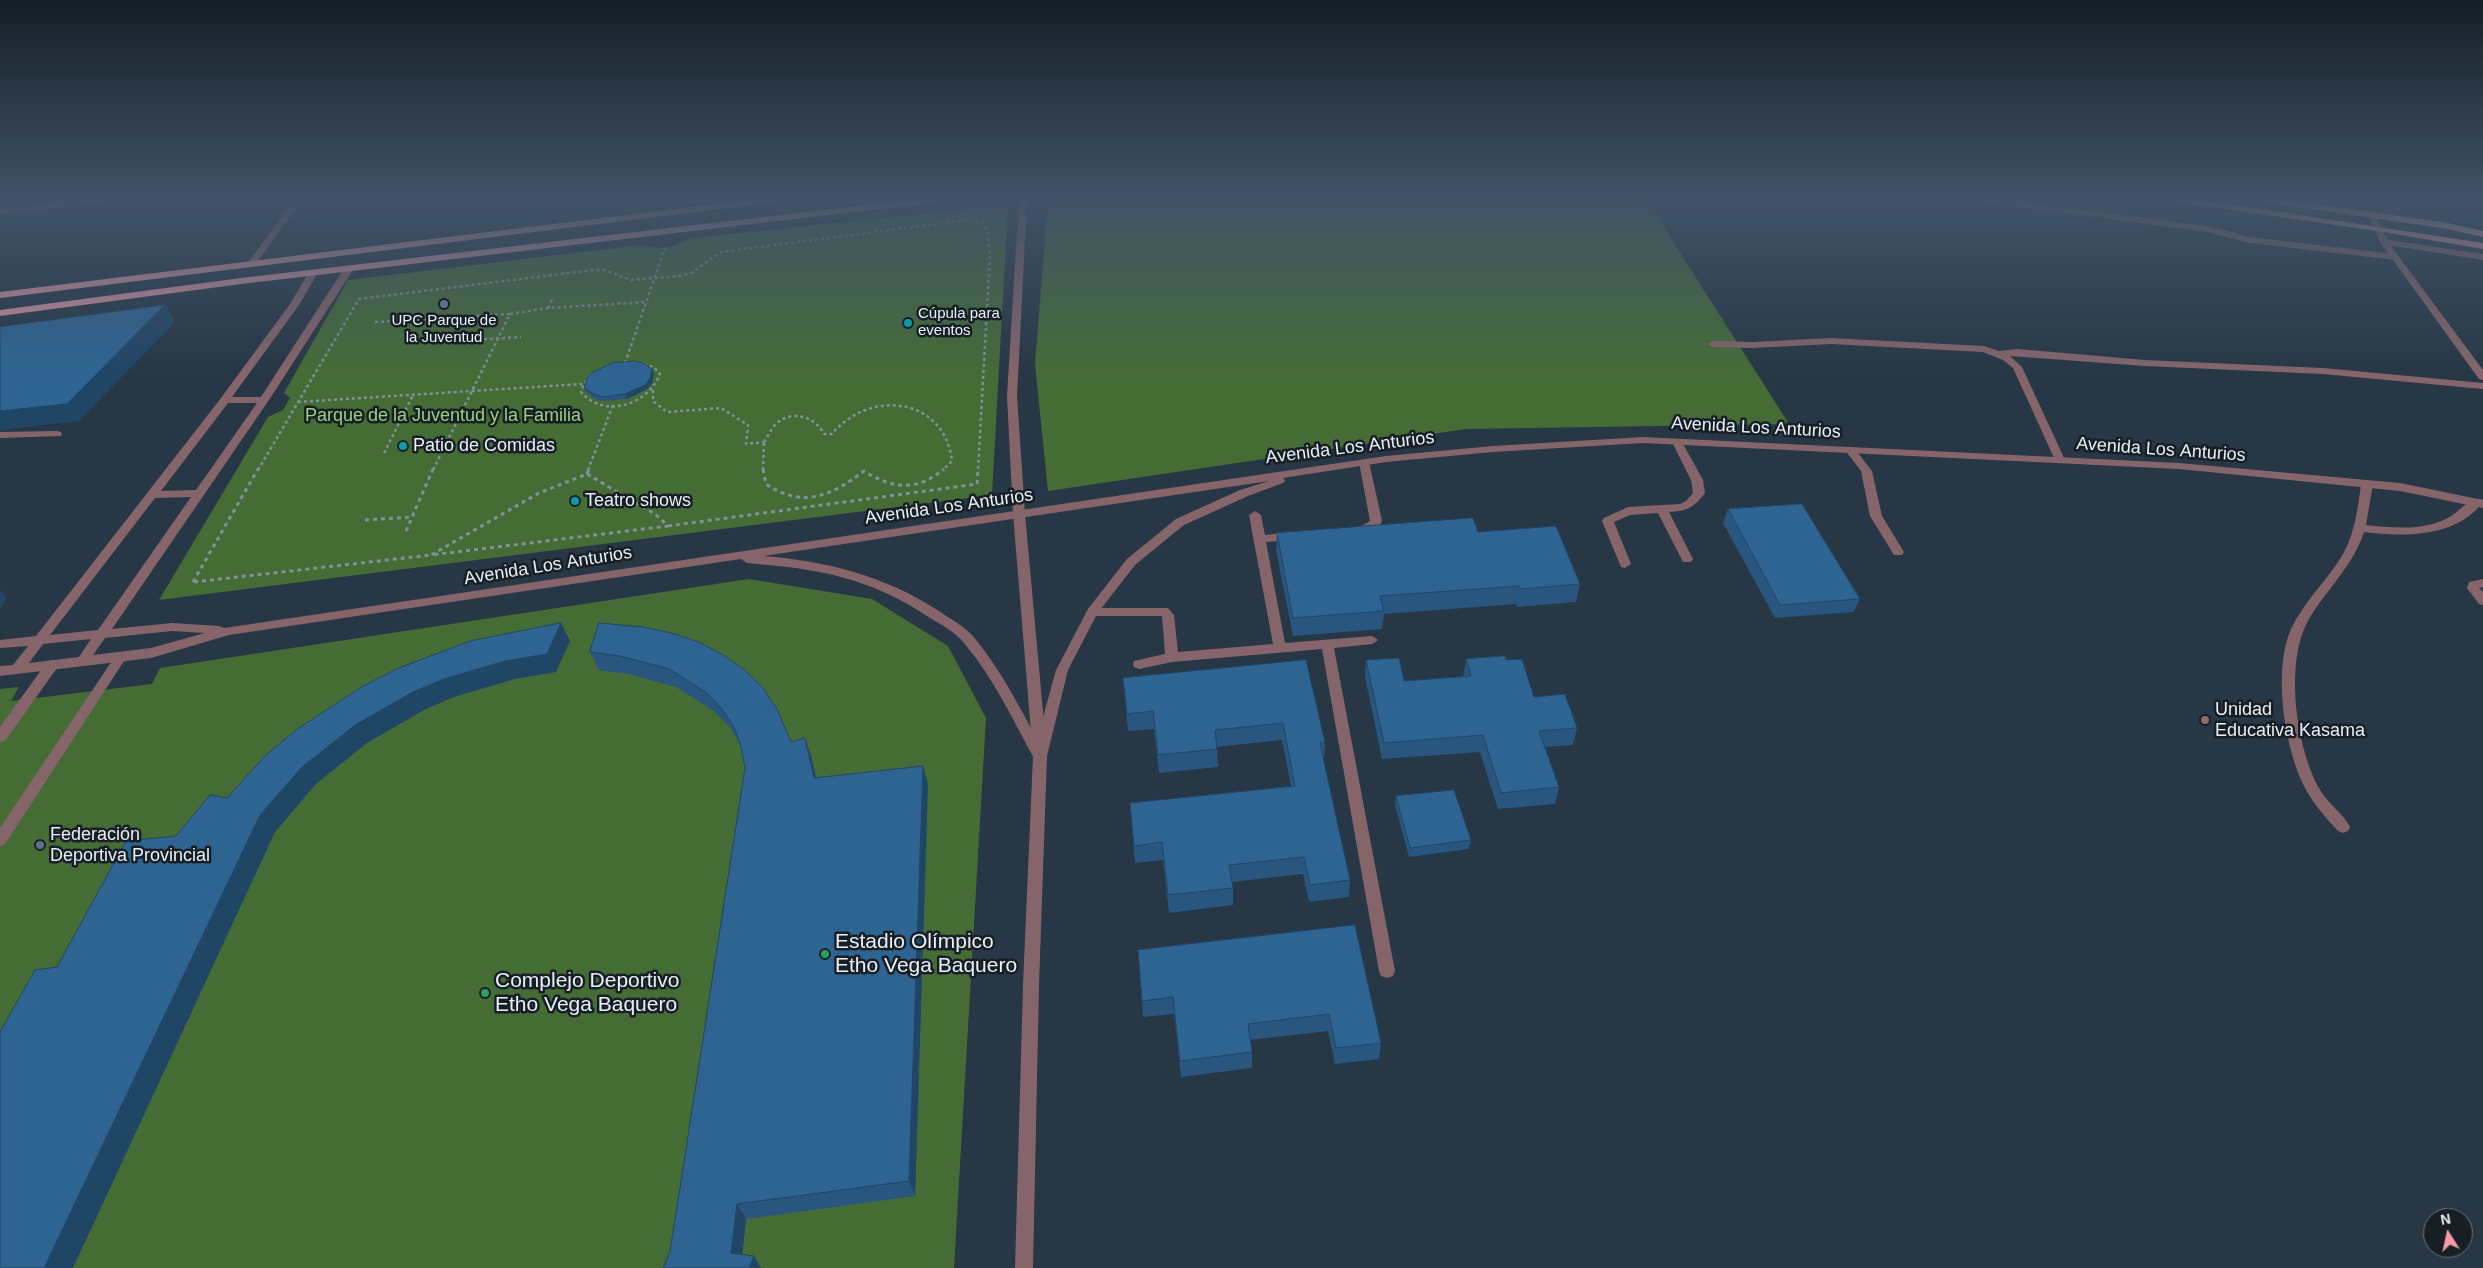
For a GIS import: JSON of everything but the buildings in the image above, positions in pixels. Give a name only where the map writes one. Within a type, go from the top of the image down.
[{"type":"main road","points":[[0,295],[292,258]]},
{"type":"main road","points":[[0,313],[443,258]]},
{"type":"street","points":[[252,263],[256,258]]},
{"type":"street","points":[[1020,258],[1012,396],[1019,514],[1040,756],[1030,985],[1024,1268]]},
{"type":"street","points":[[2396,258],[2483,377]]},
{"type":"street","points":[[82,662],[264,400],[348,270]]},
{"type":"street","points":[[17,670],[225,400],[294,305],[312,274]]},
{"type":"street","points":[[1713,344],[1753,345],[1831,341],[1984,349],[2000,354],[2017,366],[2060,460]]},
{"type":"street","points":[[2000,354],[2018,352],[2145,363],[2323,371],[2483,386]]},
{"type":"street","points":[[225,400],[264,400]]},
{"type":"street","points":[[0,435],[57,434]]},
{"type":"street","name":"Avenida Los Anturios","points":[[0,671],[120,658],[151,653],[229,631],[1019,514],[1315,468],[1493,449],[1643,440],[2179,466],[2400,487],[2480,503]]},
{"type":"street","points":[[1625,564],[1608,521],[1628,511],[1677,509],[1690,504],[1699,493],[1697,480],[1677,442]]},
{"type":"street","points":[[1850,450],[1866,471],[1876,516],[1898,552]]},
{"type":"street","points":[[1348,532],[1368,529],[1376,521],[1364,462]]},
{"type":"street","points":[[1040,756],[1062,670],[1092,612],[1131,562],[1180,522],[1244,493],[1315,468]]},
{"type":"street","points":[[2343,827],[2315,795],[2298,757],[2288,683],[2293,640],[2312,603],[2347,557],[2361,528],[2367,484]]},
{"type":"street","points":[[152,495],[200,493]]},
{"type":"street","points":[[2361,528],[2390,532],[2425,531],[2449,522],[2480,503]]},
{"type":"street","points":[[1662,510],[1687,559]]},
{"type":"street","points":[[1255,515],[1280,648]]},
{"type":"street","points":[[1260,539],[1309,535]]},
{"type":"street","points":[[719,558],[793,562],[844,570],[882,584],[927,609],[966,637],[996,678],[1040,756]]},
{"type":"street","points":[[2483,583],[2473,585],[2473,588],[2483,601]]},
{"type":"street","points":[[1092,612],[1164,611],[1168,616],[1172,657]]},
{"type":"street","name":"Avenida Los Anturios","points":[[0,644],[172,627],[229,631]]},
{"type":"street","points":[[1139,664],[1172,657],[1372,640]]},
{"type":"street","points":[[1327,644],[1388,971]]},
{"type":"street","points":[[0,840],[120,658]]},
{"type":"street","points":[[0,737],[52,665]]},
{"type":"path","points":[[626,363],[661,258]]},
{"type":"path","points":[[712,258],[691,273],[654,278],[631,280],[604,270],[594,270],[359,299],[343,322],[193,582],[668,526],[977,484],[990,258]]},
{"type":"path","points":[[548,308],[552,300]]},
{"type":"path","points":[[376,322],[510,314],[548,308],[647,302]]},
{"type":"path","points":[[406,531],[446,438],[510,314]]},
{"type":"path","points":[[472,340],[521,337]]},
{"type":"path","points":[[626,363],[643,363],[654,367],[660,374],[658,383],[653,390],[634,401],[613,405],[593,404],[584,399],[580,392],[582,384],[596,371],[626,363]]},
{"type":"path","points":[[297,402],[582,384]]},
{"type":"path","points":[[653,390],[653,402],[668,412],[721,408],[748,425],[746,444],[764,442]]},
{"type":"path","points":[[384,453],[413,395]]},
{"type":"path","points":[[431,555],[538,493],[587,474],[613,405]]},
{"type":"path","points":[[904,406],[934,420],[951,449],[952,461],[945,471],[934,479],[895,485],[884,483],[864,471],[847,485],[829,493],[806,497],[791,496],[783,495],[766,484],[762,467],[764,442],[774,426],[782,420],[795,416],[809,417],[817,422],[824,434],[832,434],[848,415],[862,409],[904,406]]},
{"type":"path","points":[[587,474],[655,514],[668,526]]},
{"type":"path","points":[[364,520],[412,516]]},
{"type":"green space","name":"Parque de la Juventud y la Familia","points":[[531,258],[1005,258],[992,495],[159,600],[268,417],[283,410],[290,398],[284,393],[348,280]]},
{"type":"green space","points":[[1043,258],[1684,258],[1789,424],[1466,429],[1048,491],[1035,364]]},
{"type":"green space","name":"Complejo Deportivo Etho Vega Baquero","points":[[749,579],[872,599],[948,646],[986,718],[954,1268],[0,1268],[0,689],[19,687],[11,701],[152,684],[160,668]]},
{"type":"place","name":"UPC Parque de la Juventud","points":[[444,304]]},
{"type":"place","name":"Cúpula para eventos","points":[[908,323]]},
{"type":"place","name":"Patio de Comidas","points":[[403,446]]},
{"type":"place","name":"Teatro shows","points":[[575,501]]},
{"type":"place","name":"Unidad Educativa Kasama","points":[[2205,720]]},
{"type":"place","name":"Federación Deportiva Provincial","points":[[40,845]]},
{"type":"place","name":"Estadio Olímpico Etho Vega Baquero","points":[[825,954]]},
{"type":"place","name":"Complejo Deportivo Etho Vega Baquero","points":[[485,993]]}]
